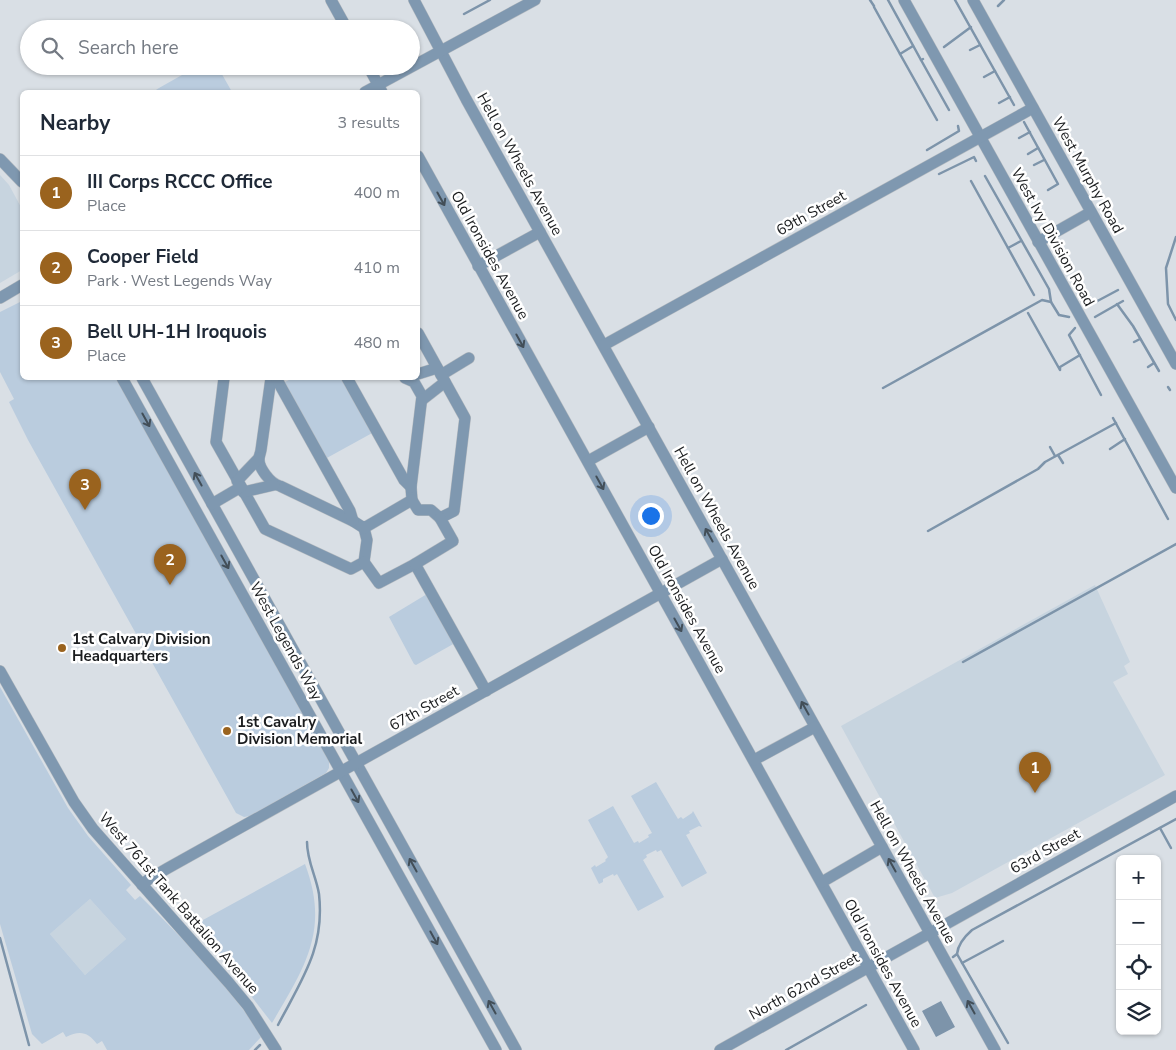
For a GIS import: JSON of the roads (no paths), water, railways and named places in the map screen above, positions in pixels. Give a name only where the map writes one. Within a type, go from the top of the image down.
[{"type":"street","points":[[331,0],[342,20]]},
{"type":"street","name":"Hell on Wheels Avenue","points":[[414,0],[540,232],[995,1050]]},
{"type":"street","points":[[420,65],[535,0]]},
{"type":"street","name":"West Ivy Division Road","points":[[904,0],[1176,488]]},
{"type":"street","name":"West Murphy Road","points":[[973,0],[1176,364]]},
{"type":"street","points":[[373,75],[380,89],[403,75]]},
{"type":"street","name":"69th Street","points":[[604,345],[1033,108]]},
{"type":"street","points":[[0,159],[20,183]]},
{"type":"street","name":"Old Ironsides Avenue","points":[[420,160],[914,1050]]},
{"type":"street","points":[[1038,242],[1091,212]]},
{"type":"street","points":[[478,266],[540,232]]},
{"type":"street","points":[[0,298],[20,286]]},
{"type":"street","points":[[420,337],[465,418],[454,511],[440,518]]},
{"type":"street","points":[[422,400],[441,375],[469,358]]},
{"type":"street","points":[[420,376],[441,375]]},
{"type":"street","name":"West Legends Way","points":[[123,380],[496,1050]]},
{"type":"street","name":"West Legends Way","points":[[143,380],[516,1050]]},
{"type":"street","points":[[224,380],[216,442],[265,529],[351,569],[364,562]]},
{"type":"street","points":[[212,504],[240,487],[259,458],[262,450],[271,380]]},
{"type":"street","points":[[277,380],[350,511],[353,521]]},
{"type":"street","points":[[348,380],[404,480],[412,487]]},
{"type":"street","points":[[259,458],[260,464],[274,485],[353,521],[364,528],[367,540],[364,562],[379,583],[453,541],[440,518],[432,510],[418,510],[412,500],[422,400],[422,396],[413,380]]},
{"type":"street","points":[[588,461],[649,427]]},
{"type":"street","points":[[240,487],[274,485]]},
{"type":"street","points":[[364,528],[412,500]]},
{"type":"street","name":"67th Street","points":[[142,885],[149,879],[722,559]]},
{"type":"street","points":[[415,564],[486,691]]},
{"type":"street","name":"West 761st Tank Battalion Avenue","points":[[0,671],[74,802],[102,840],[234,989],[257,1019],[276,1050]]},
{"type":"street","points":[[754,760],[815,727]]},
{"type":"street","name":"63rd Street","points":[[929,933],[1176,796]]},
{"type":"street","points":[[822,882],[882,847]]},
{"type":"street","name":"North 62nd Street","points":[[720,1050],[929,933]]},
{"type":"waterway","points":[[464,14],[490,0]]},
{"type":"waterway","points":[[870,0],[874,6]]},
{"type":"waterway","points":[[888,0],[921,60]]},
{"type":"waterway","points":[[955,0],[1014,105]]},
{"type":"waterway","points":[[998,6],[1004,0]]},
{"type":"waterway","points":[[874,7],[900,54],[913,46]]},
{"type":"waterway","points":[[944,47],[971,27]]},
{"type":"waterway","points":[[970,50],[980,45]]},
{"type":"waterway","points":[[900,54],[937,120]]},
{"type":"waterway","points":[[923,59],[921,60],[949,110]]},
{"type":"waterway","points":[[984,77],[995,71]]},
{"type":"waterway","points":[[999,103],[1010,97]]},
{"type":"waterway","points":[[1024,122],[1058,184],[1048,190]]},
{"type":"waterway","points":[[927,150],[959,131],[958,126]]},
{"type":"waterway","points":[[1019,138],[1030,132]]},
{"type":"waterway","points":[[1028,154],[1038,148]]},
{"type":"waterway","points":[[939,174],[974,157],[976,161]]},
{"type":"waterway","points":[[1034,165],[1044,160]]},
{"type":"waterway","points":[[985,176],[1049,289],[1051,302]]},
{"type":"waterway","points":[[971,181],[1008,248],[1021,241]]},
{"type":"waterway","points":[[1176,237],[1166,268],[1168,304],[1176,320]]},
{"type":"waterway","points":[[1008,248],[1034,295]]},
{"type":"waterway","points":[[1088,306],[1118,290]]},
{"type":"waterway","points":[[883,388],[1042,300],[1051,302],[1059,315],[1069,317]]},
{"type":"waterway","points":[[1095,317],[1123,301]]},
{"type":"waterway","points":[[1117,304],[1133,326],[1159,371]]},
{"type":"waterway","points":[[1028,313],[1060,370],[1060,367],[1080,355]]},
{"type":"waterway","points":[[1075,328],[1069,335],[1101,395]]},
{"type":"waterway","points":[[1134,342],[1140,339]]},
{"type":"waterway","points":[[1148,367],[1154,363]]},
{"type":"waterway","points":[[1113,418],[1168,519]]},
{"type":"waterway","points":[[928,531],[1038,469],[1045,462],[1116,423]]},
{"type":"waterway","points":[[1110,449],[1125,439]]},
{"type":"waterway","points":[[1050,447],[1055,456]]},
{"type":"waterway","points":[[1058,455],[1063,463]]},
{"type":"waterway","points":[[963,662],[1176,544]]},
{"type":"waterway","points":[[957,954],[962,941],[972,930],[1176,819]]},
{"type":"waterway","points":[[1160,828],[1171,848]]},
{"type":"waterway","points":[[278,1025],[310,962],[318,931],[320,913],[319,894],[308,856],[307,842]]},
{"type":"waterway","points":[[0,938],[29,1045]]},
{"type":"waterway","points":[[962,963],[1003,941]]},
{"type":"waterway","points":[[953,957],[957,954],[1008,1043]]},
{"type":"waterway","points":[[786,1050],[866,1005]]},
{"type":"waterway","points":[[255,1050],[260,1045]]},
{"type":"place","name":"Bell UH-1H Iroquois","points":[[85,510]]},
{"type":"place","name":"Cooper Field","points":[[170,585]]},
{"type":"place","name":"1st Calvary Division Headquarters","points":[[62,648]]},
{"type":"place","name":"1st Cavalry Division Memorial","points":[[227,731]]},
{"type":"place","name":"III Corps RCCC Office","points":[[1035,793]]}]
